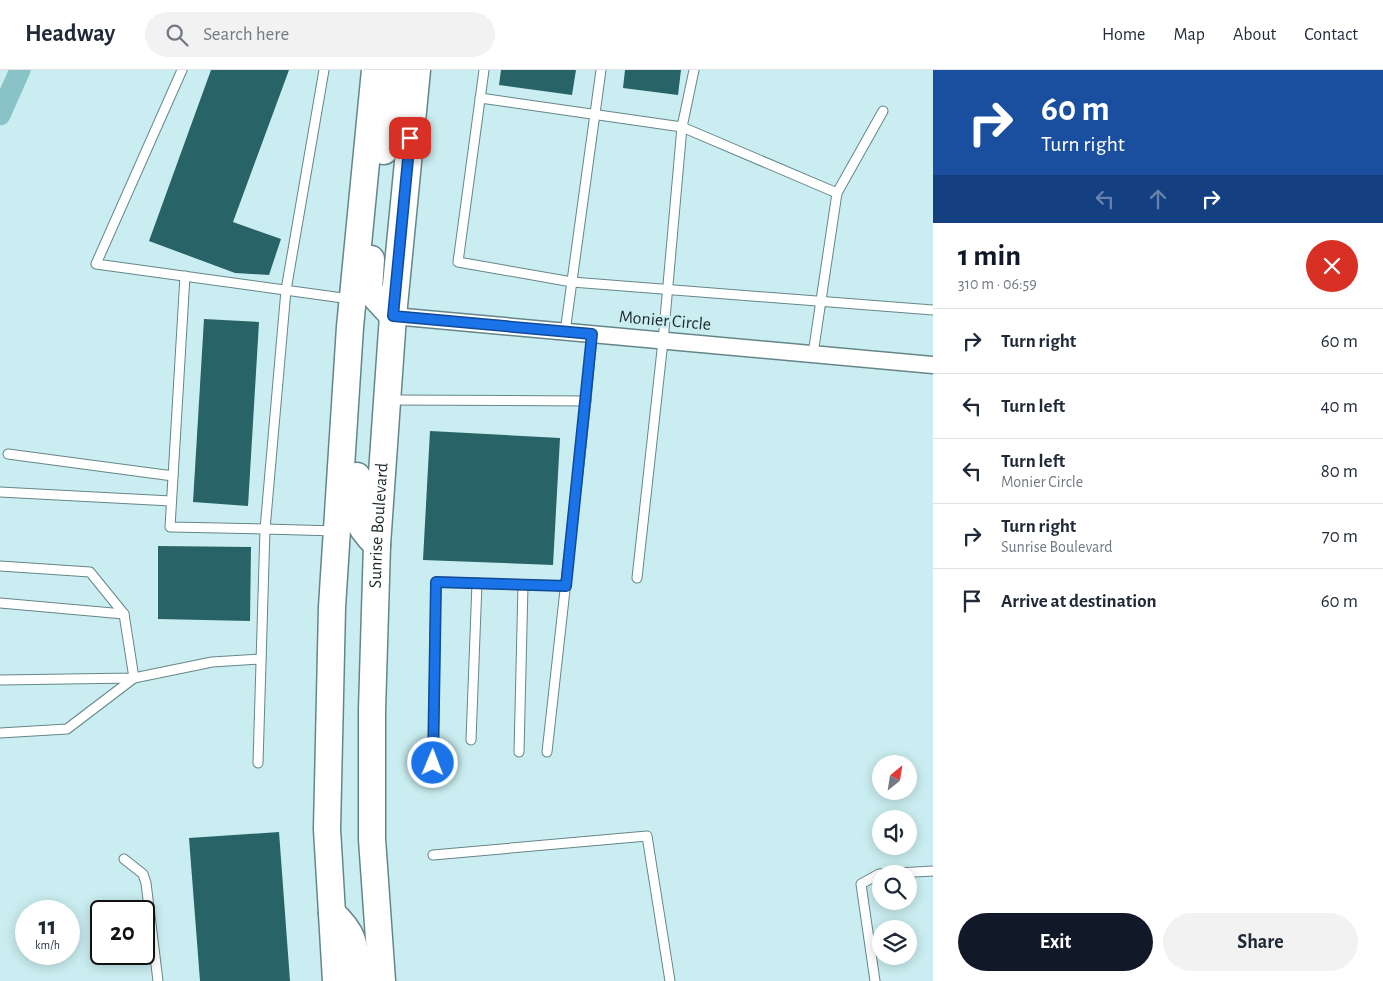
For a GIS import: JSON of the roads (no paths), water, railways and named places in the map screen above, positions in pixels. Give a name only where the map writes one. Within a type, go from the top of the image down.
[{"type":"main road","points":[[336,981],[327,829],[332,607],[352,299],[375,70]]},
{"type":"main road","points":[[392,70],[393,76],[368,282],[373,297],[393,316]]},
{"type":"main road","name":"Sunrise Boulevard","points":[[382,981],[372,839],[372,710],[377,545],[393,316],[417,70]]},
{"type":"main road","points":[[350,327],[362,342],[364,350],[355,508],[357,522],[377,545]]},
{"type":"main road","points":[[332,913],[345,925],[353,938],[357,981]]},
{"type":"street","name":"Monier Circle","points":[[393,316],[933,365]]},
{"type":"lane","points":[[182,70],[96,264],[352,299]]},
{"type":"lane","points":[[258,763],[265,529],[286,290],[324,70]]},
{"type":"lane","points":[[484,70],[458,262],[572,282],[668,291],[933,310]]},
{"type":"lane","points":[[565,332],[601,70]]},
{"type":"lane","points":[[637,578],[668,291],[682,127],[694,70]]},
{"type":"lane","points":[[480,98],[682,127],[838,193]]},
{"type":"lane","points":[[813,354],[838,193],[883,111]]},
{"type":"lane","points":[[185,276],[170,527],[336,531]]},
{"type":"lane","points":[[547,752],[592,334]]},
{"type":"lane","points":[[388,400],[586,401]]},
{"type":"lane","points":[[8,454],[173,476]]},
{"type":"lane","points":[[0,492],[171,501]]},
{"type":"lane","points":[[0,566],[90,572],[124,614],[134,678]]},
{"type":"lane","points":[[433,763],[436,582],[566,586]]},
{"type":"lane","points":[[471,740],[477,584]]},
{"type":"lane","points":[[519,752],[523,584]]},
{"type":"lane","points":[[0,603],[124,614]]},
{"type":"lane","points":[[0,680],[134,678],[212,662],[261,659]]},
{"type":"lane","points":[[0,733],[67,729],[134,678]]},
{"type":"lane","points":[[434,855],[647,836],[670,981]]},
{"type":"lane","points":[[124,859],[143,874],[146,883],[158,981]]},
{"type":"lane","points":[[875,981],[861,884],[879,874],[933,871]]},
{"type":"waterway","points":[[0,115],[20,70]]}]
